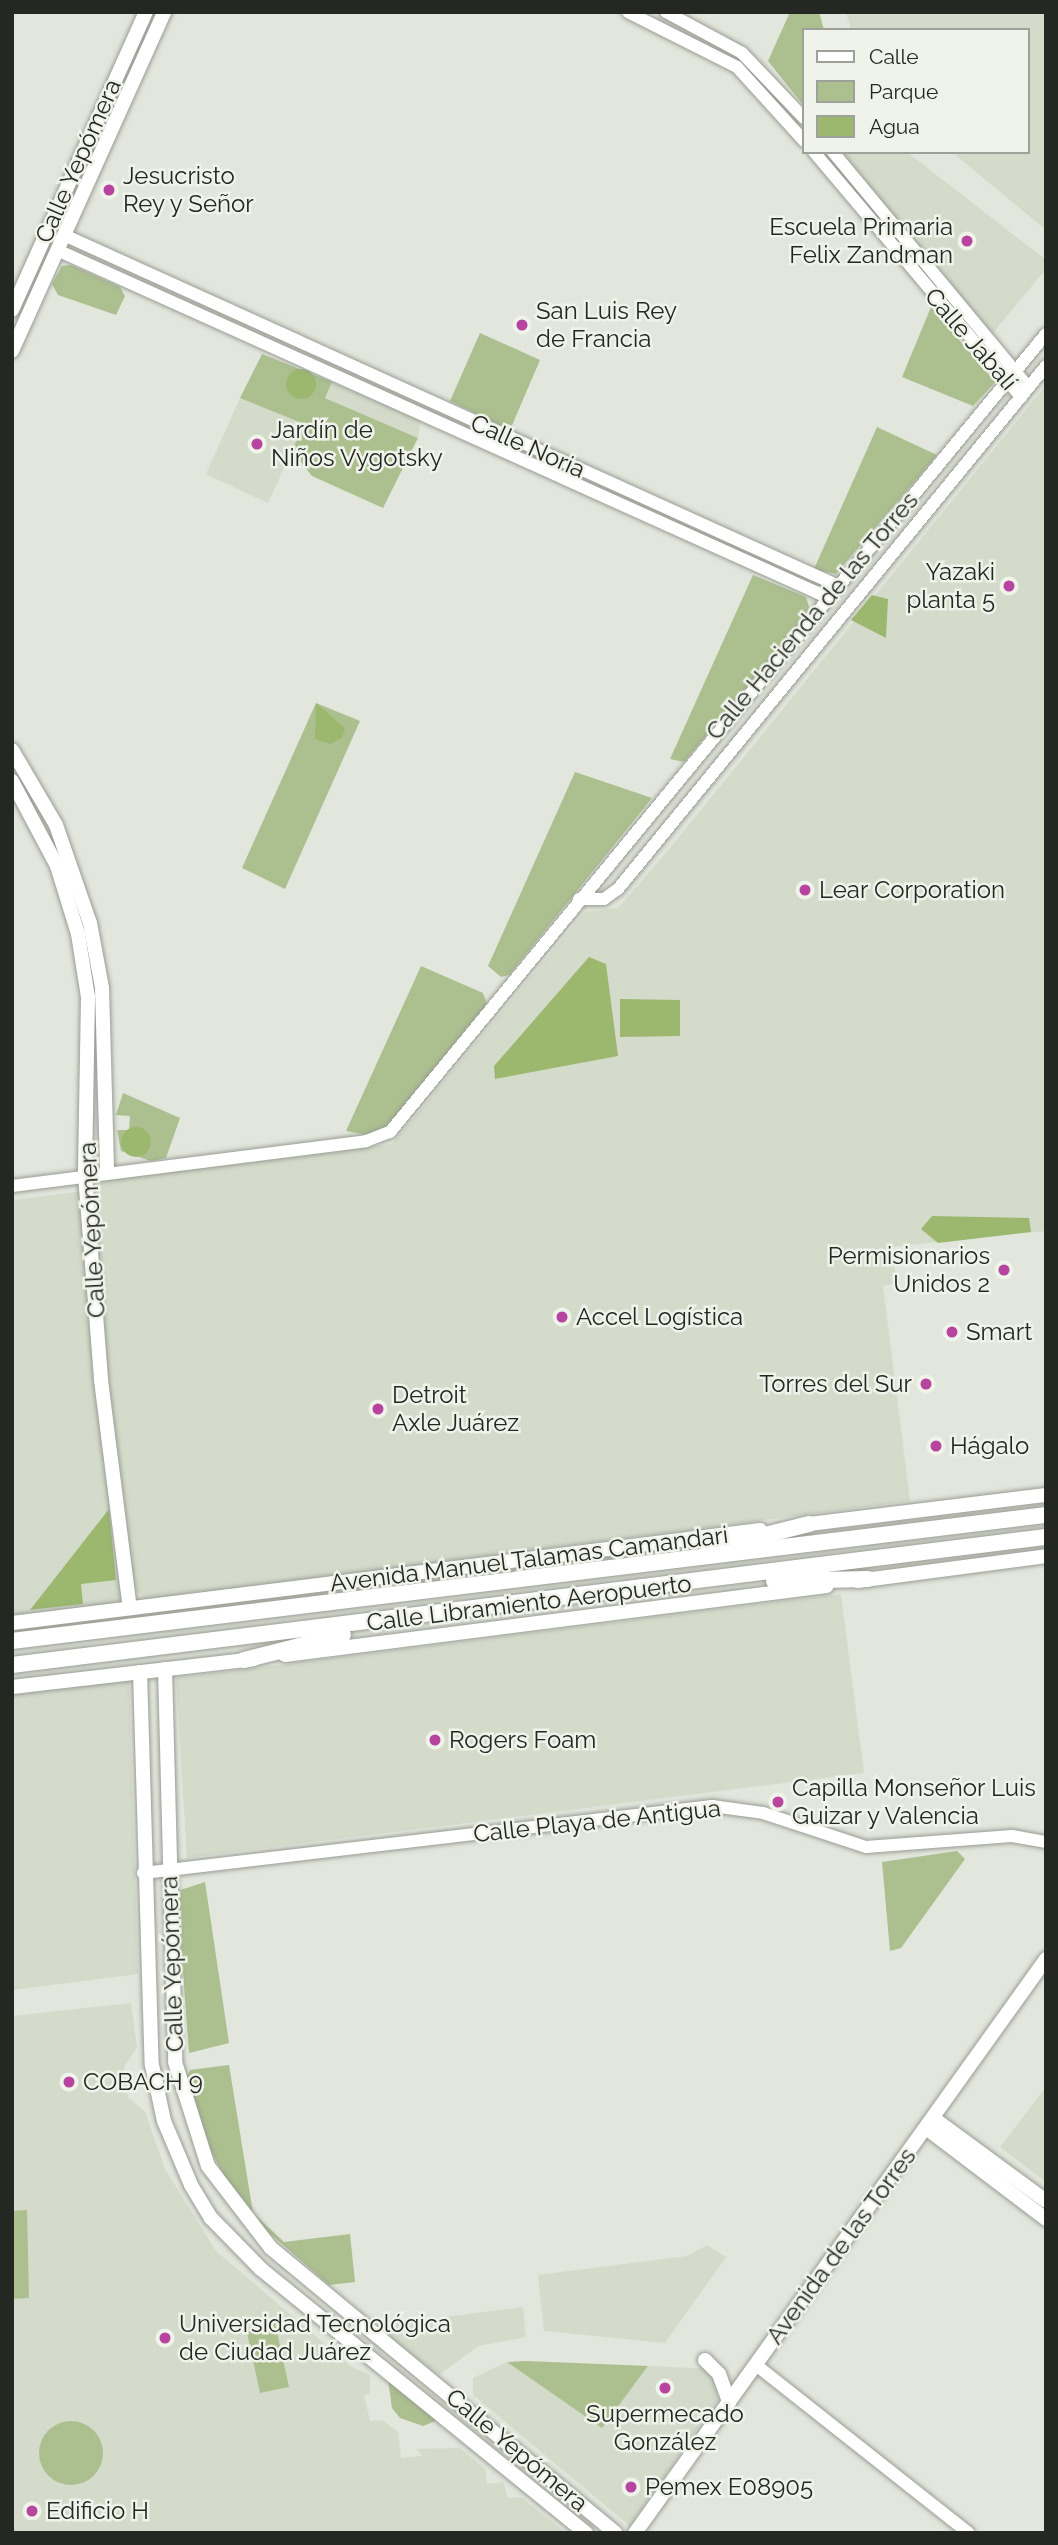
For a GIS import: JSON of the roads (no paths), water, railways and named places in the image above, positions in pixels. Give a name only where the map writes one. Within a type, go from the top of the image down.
[{"type":"highway","name":"Calle Libramiento Aeropuerto","points":[[12,1641],[1046,1515]]},
{"type":"highway","points":[[678,1561],[809,1524]]},
{"type":"highway","name":"Calle Libramiento Aeropuerto","points":[[12,1665],[406,1619],[1046,1537]]},
{"type":"highway","points":[[691,1583],[868,1579]]},
{"type":"highway","points":[[244,1660],[406,1619]]},
{"type":"main road","name":"Calle Yepómera","points":[[12,310],[146,12]]},
{"type":"main road","name":"Calle Yepómera","points":[[12,351],[164,12]]},
{"type":"main road","name":"Calle Yepómera","points":[[12,750],[56,825],[90,923],[102,988],[107,1172]]},
{"type":"main road","name":"Calle Yepómera","points":[[12,781],[57,866],[78,934],[90,1051],[85,1175],[101,1380],[130,1608]]},
{"type":"main road","name":"Avenida Manuel Talamas Camandari","points":[[12,1623],[1046,1495]]},
{"type":"main road","points":[[12,1687],[244,1660],[1046,1556]]},
{"type":"main road","name":"Calle Yepómera","points":[[165,1669],[167,1871],[175,2062],[189,2122],[221,2188],[271,2248],[615,2533]]},
{"type":"main road","name":"Calle Yepómera","points":[[140,1672],[143,1873],[157,2095],[175,2152],[211,2218],[261,2269],[586,2533]]},
{"type":"main road","name":"Avenida de las Torres","points":[[635,2533],[1046,1959]]},
{"type":"main road","points":[[930,2123],[1046,2200]]},
{"type":"main road","points":[[930,2123],[1046,2219]]},
{"type":"main road","points":[[705,2360],[719,2374],[729,2402]]},
{"type":"street","points":[[628,12],[737,66],[802,139]]},
{"type":"street","points":[[666,12],[743,53],[802,116]]},
{"type":"street","name":"Calle Jabalí","points":[[816,154],[1025,392]]},
{"type":"street","name":"Calle Jabalí","points":[[835,154],[1011,377]]},
{"type":"street","name":"Calle Noria","points":[[64,235],[839,586]]},
{"type":"street","name":"Calle Noria","points":[[57,250],[829,598]]},
{"type":"street","name":"Calle Hacienda de las Torres","points":[[107,1172],[384,1135],[1046,334]]},
{"type":"street","name":"Calle Hacienda de las Torres","points":[[579,899],[604,899],[618,889],[1046,366]]},
{"type":"street","points":[[12,1186],[107,1172]]},
{"type":"street","name":"Calle Playa de Antigua","points":[[143,1873],[712,1806],[764,1813],[866,1847],[1012,1836],[1046,1842]]},
{"type":"street","points":[[756,2365],[969,2533]]},
{"type":"water","points":[[301,369],[312,373],[316,384],[312,395],[301,399],[290,395],[286,384],[290,373]]},
{"type":"water","points":[[872,595],[888,599],[886,638],[851,620]]},
{"type":"water","points":[[316,703],[345,728],[342,738],[330,744],[315,739]]},
{"type":"water","points":[[589,957],[606,964],[618,1056],[495,1079],[494,1066]]},
{"type":"water","points":[[620,999],[680,1000],[680,1036],[620,1037]]},
{"type":"water","points":[[136,1127],[147,1131],[151,1142],[147,1153],[136,1157],[125,1153],[121,1142],[125,1131]]},
{"type":"water","points":[[932,1216],[1029,1218],[1031,1232],[938,1243],[921,1229]]},
{"type":"water","points":[[109,1509],[116,1580],[81,1584],[83,1604],[30,1610]]},
{"type":"place","name":"Jesucristo Rey y Señor","points":[[109,190]]},
{"type":"place","name":"Escuela Primaria Felix Zandman","points":[[967,241]]},
{"type":"place","name":"San Luis Rey de Francia","points":[[522,325]]},
{"type":"place","name":"Jardín de Niños Vygotsky","points":[[257,444]]},
{"type":"place","name":"Yazaki planta 5","points":[[1009,586]]},
{"type":"place","name":"Lear Corporation","points":[[805,890]]},
{"type":"place","name":"Permisionarios Unidos 2","points":[[1004,1270]]},
{"type":"place","name":"Accel Logística","points":[[562,1317]]},
{"type":"place","name":"Smart","points":[[952,1332]]},
{"type":"place","name":"Torres del Sur","points":[[926,1384]]},
{"type":"place","name":"Detroit Axle Juárez","points":[[378,1409]]},
{"type":"place","name":"Hágalo","points":[[936,1446]]},
{"type":"place","name":"Rogers Foam","points":[[435,1740]]},
{"type":"place","name":"Capilla Monseñor Luis Guizar y Valencia","points":[[778,1802]]},
{"type":"place","name":"COBACH 9","points":[[69,2082]]},
{"type":"place","name":"Universidad Tecnológica de Ciudad Juárez","points":[[165,2338]]},
{"type":"place","name":"Supermecado González","points":[[665,2388]]},
{"type":"place","name":"Pemex E08905","points":[[631,2487]]},
{"type":"place","name":"Edificio H","points":[[32,2511]]}]
